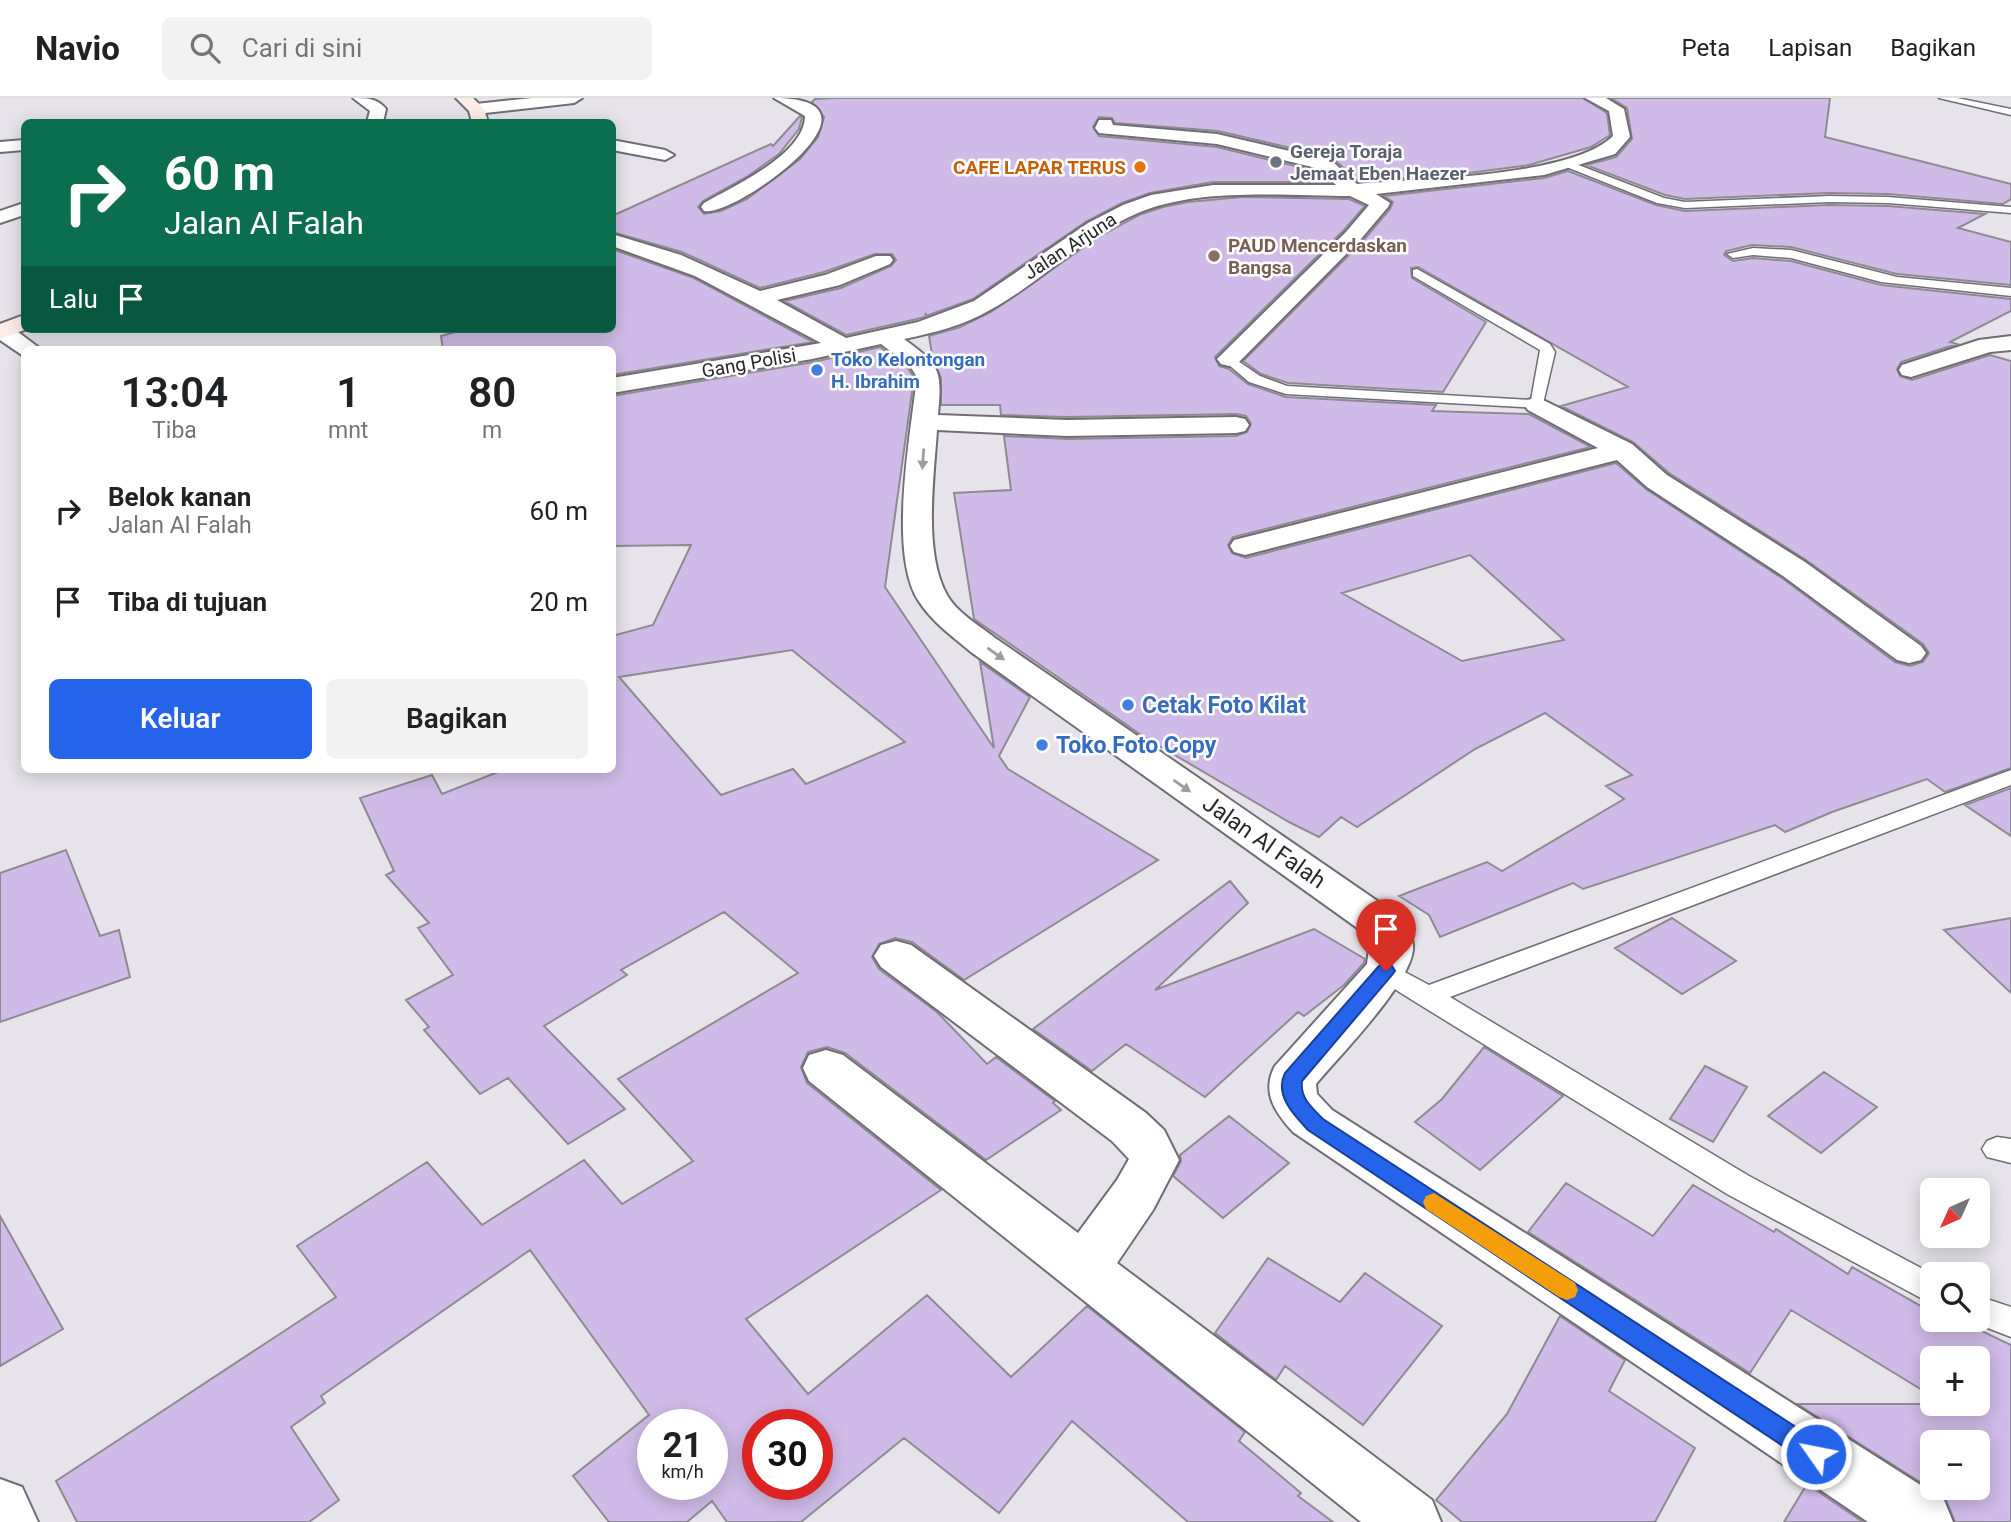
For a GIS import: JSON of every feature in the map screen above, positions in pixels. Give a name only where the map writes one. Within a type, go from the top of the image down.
[{"type":"main road","points":[[1,332],[21,323]]},
{"type":"street","points":[[361,98],[378,109],[377,119]]},
{"type":"street","points":[[474,111],[574,98]]},
{"type":"street","points":[[711,207],[793,154],[814,130],[813,115],[807,109],[782,98]]},
{"type":"street","name":"Jalan Arjuna","points":[[886,337],[924,328],[982,306],[1095,227],[1130,209],[1158,200],[1192,193],[1250,189],[1353,190],[1463,181],[1568,164],[1609,150],[1622,137],[1616,109],[1593,98]]},
{"type":"street","points":[[474,111],[526,113],[542,118]]},
{"type":"street","points":[[1105,123],[1105,129],[1226,140],[1318,163],[1328,167],[1353,190],[1381,204],[1353,236],[1229,359]]},
{"type":"street","points":[[0,147],[21,145]]},
{"type":"street","points":[[616,146],[665,155]]},
{"type":"street","points":[[0,216],[21,210]]},
{"type":"street","points":[[616,241],[634,245],[723,280],[844,346]]},
{"type":"street","points":[[759,299],[832,280],[883,260]]},
{"type":"street","points":[[723,280],[756,272]]},
{"type":"street","points":[[1,332],[24,346]]},
{"type":"street","name":"Gang Polisi","points":[[616,385],[886,337]]},
{"type":"street","name":"Jalan Al Falah","points":[[886,337],[919,361],[929,377],[917,545],[930,596],[944,612],[994,653],[1371,917],[1387,931],[1393,941],[1406,983]]},
{"type":"street","points":[[1911,370],[1987,345],[2011,343]]},
{"type":"street","points":[[1537,405],[1622,450],[1657,481],[1821,588],[1909,653]]},
{"type":"street","points":[[925,422],[1067,428],[1236,425]]},
{"type":"street","points":[[1245,546],[1622,450]]},
{"type":"street","points":[[895,956],[1129,1127],[1147,1144],[1154,1160],[1135,1195],[1083,1268]]},
{"type":"street","points":[[1406,983],[1292,1079],[1291,1091],[1300,1108],[1327,1132],[1922,1522]]},
{"type":"street","points":[[826,1068],[1410,1522]]},
{"type":"street","points":[[0,1508],[7,1522]]},
{"type":"lane","points":[[1944,98],[2011,112]]},
{"type":"lane","points":[[1568,164],[1661,201],[1685,205],[1829,199],[1888,200],[2011,210]]},
{"type":"lane","points":[[1733,254],[1749,250],[1774,252],[1826,261],[1885,279],[2011,292]]},
{"type":"lane","points":[[1229,359],[1253,381],[1286,390],[1537,405],[1548,352],[1545,347],[1417,273]]},
{"type":"lane","points":[[1406,983],[2011,776]]},
{"type":"lane","points":[[1406,983],[1738,1185],[1920,1284]]},
{"type":"lane","points":[[1990,1314],[2011,1322]]},
{"type":"building","points":[[1583,98],[1607,113],[1610,135],[1591,147],[1529,165],[1453,175],[1358,181],[1336,161],[1325,156],[1218,131],[1115,123],[1112,118],[1099,117],[1093,127],[1099,136],[1217,147],[1321,173],[1330,182],[1213,182],[1150,193],[1122,203],[1087,221],[973,299],[926,316],[926,313],[925,317],[846,335],[784,301],[841,288],[891,266],[896,260],[892,254],[875,254],[824,272],[760,288],[682,252],[616,233],[616,214],[771,144],[773,146],[800,116],[802,117],[799,129],[779,154],[748,176],[703,201],[698,207],[704,214],[721,211],[747,199],[800,159],[818,137],[824,117],[812,102],[815,99]]},
{"type":"building","points":[[1611,98],[1830,98],[1825,137],[2011,184],[2011,199],[2003,204],[1888,194],[1829,193],[1685,199],[1665,195],[1586,165],[1616,157],[1632,139],[1627,108]]},
{"type":"building","points":[[1568,171],[1656,205],[1685,211],[1829,205],[1888,206],[1985,214],[1958,228],[2011,242],[2011,285],[1897,274],[1791,247],[1752,245],[1726,251],[1724,255],[1733,261],[1753,258],[1791,261],[1881,285],[2011,299],[2011,311],[1950,342],[1957,344],[1901,362],[1897,369],[1900,376],[1912,380],[1990,355],[2011,361],[2011,768],[1945,792],[1927,779],[1832,812],[1785,832],[1775,825],[1583,889],[1573,883],[1440,937],[1429,915],[1399,896],[1487,862],[1502,871],[1624,799],[1606,786],[1632,775],[1545,713],[1475,749],[1357,827],[1341,817],[1319,837],[1144,737],[974,619],[954,493],[1011,490],[1004,436],[1067,439],[1236,436],[1247,432],[1251,424],[1246,416],[1236,414],[1067,417],[1001,415],[1000,405],[941,405],[941,378],[933,360],[929,336],[960,327],[991,312],[1100,236],[1139,215],[1163,207],[1242,197],[1349,199],[1365,206],[1215,357],[1219,366],[1229,369],[1248,384],[1286,397],[1436,405],[1432,411],[1529,414],[1591,447],[1233,537],[1228,545],[1232,553],[1246,558],[1616,463],[1646,489],[1782,578],[1895,662],[1910,666],[1923,662],[1929,653],[1923,644],[1806,560],[1669,473],[1633,442],[1561,406],[1628,387],[1418,267],[1411,268],[1412,278],[1486,322],[1443,392],[1288,383],[1261,374],[1243,361],[1362,242],[1390,209],[1393,202],[1384,196],[1544,178]],"holes":[[[1470,555],[1564,640],[1462,661],[1342,593]]]},
{"type":"building","points":[[616,250],[694,278],[813,342],[616,374],[616,346],[442,346],[441,336],[452,333],[616,333]]},
{"type":"building","points":[[880,347],[908,368],[914,378],[885,587],[994,748],[980,662],[1030,697],[999,756],[1008,769],[1158,860],[964,980],[912,942],[895,938],[879,944],[872,957],[879,969],[937,1012],[987,1064],[996,1057],[1055,1101],[1053,1103],[1061,1110],[986,1160],[845,1053],[827,1047],[808,1052],[801,1067],[807,1083],[941,1190],[746,1319],[808,1394],[927,1295],[1011,1377],[1087,1306],[1245,1432],[1239,1441],[1301,1493],[1298,1496],[1333,1522],[1188,1522],[1072,1421],[999,1513],[904,1438],[833,1496],[833,1409],[742,1409],[742,1500],[828,1500],[801,1522],[727,1522],[712,1501],[687,1522],[609,1522],[573,1476],[637,1425],[637,1500],[728,1500],[728,1409],[645,1409],[530,1250],[321,1396],[325,1403],[291,1427],[339,1500],[309,1522],[77,1522],[56,1481],[336,1297],[297,1246],[427,1162],[482,1225],[584,1160],[622,1204],[693,1161],[618,1079],[798,973],[724,912],[621,970],[627,975],[544,1026],[625,1109],[568,1144],[508,1078],[480,1094],[424,1030],[429,1027],[406,1000],[453,975],[418,928],[429,923],[386,875],[394,871],[360,798],[432,775],[442,794],[495,773],[616,773],[616,635],[653,625],[691,545],[616,546],[616,395],[813,362]],"holes":[[[792,650],[905,742],[806,784],[793,769],[721,795],[619,677]]]},
{"type":"building","points":[[2011,788],[2011,836],[1965,805]]},
{"type":"building","points":[[66,850],[100,936],[119,930],[130,977],[0,1022],[0,873]]},
{"type":"building","points":[[1230,881],[1248,903],[1155,990],[1314,929],[1365,959],[1344,985],[1304,1016],[1298,1012],[1205,1097],[1126,1044],[1092,1071],[1033,1029]]},
{"type":"building","points":[[1672,918],[1736,961],[1682,994],[1615,948]]},
{"type":"building","points":[[2011,918],[2011,993],[1944,930]]},
{"type":"building","points":[[1484,1047],[1563,1096],[1480,1170],[1415,1122],[1442,1099]]},
{"type":"building","points":[[1705,1066],[1747,1087],[1713,1142],[1670,1119]]},
{"type":"building","points":[[1824,1072],[1877,1107],[1821,1153],[1768,1116]]},
{"type":"building","points":[[1229,1116],[1289,1163],[1223,1218],[1173,1176],[1181,1161],[1180,1155]]},
{"type":"building","points":[[1566,1183],[1653,1236],[1693,1185],[1774,1232],[1776,1229],[1848,1274],[1852,1267],[1920,1305],[1920,1332],[1984,1332],[2011,1345],[2011,1522],[1955,1522],[1946,1500],[1990,1500],[1990,1430],[1920,1430],[1920,1482],[1797,1404],[1920,1404],[1920,1416],[1990,1416],[1990,1346],[1920,1346],[1920,1389],[1791,1310],[1750,1373],[1528,1232]]},
{"type":"building","points":[[0,1216],[63,1329],[0,1366]]},
{"type":"building","points":[[1268,1258],[1340,1302],[1365,1273],[1442,1326],[1363,1425],[1285,1366],[1276,1380],[1215,1333]]},
{"type":"building","points":[[1560,1316],[1625,1360],[1609,1391],[1695,1448],[1655,1522],[1462,1522],[1436,1500],[1507,1414]]},
{"type":"building","points":[[1807,1484],[1863,1522],[1784,1522]]},
{"type":"slow traffic","points":[[1434,1202],[1567,1290]]},
{"type":"place","name":"Gereja Toraja Jemaat Eben Haezer","points":[[1276,162]]},
{"type":"place","name":"CAFE LAPAR TERUS","points":[[1140,167]]},
{"type":"place","name":"PAUD Mencerdaskan Bangsa","points":[[1214,256]]},
{"type":"place","name":"Toko Kelontongan H. Ibrahim","points":[[817,370]]},
{"type":"place","name":"Cetak Foto Kilat","points":[[1128,705]]},
{"type":"place","name":"Toko Foto Copy","points":[[1042,745]]},
{"type":"route","points":[[1386,971],[1292,1079],[1291,1091],[1300,1108],[1315,1124],[1816,1454]]}]
